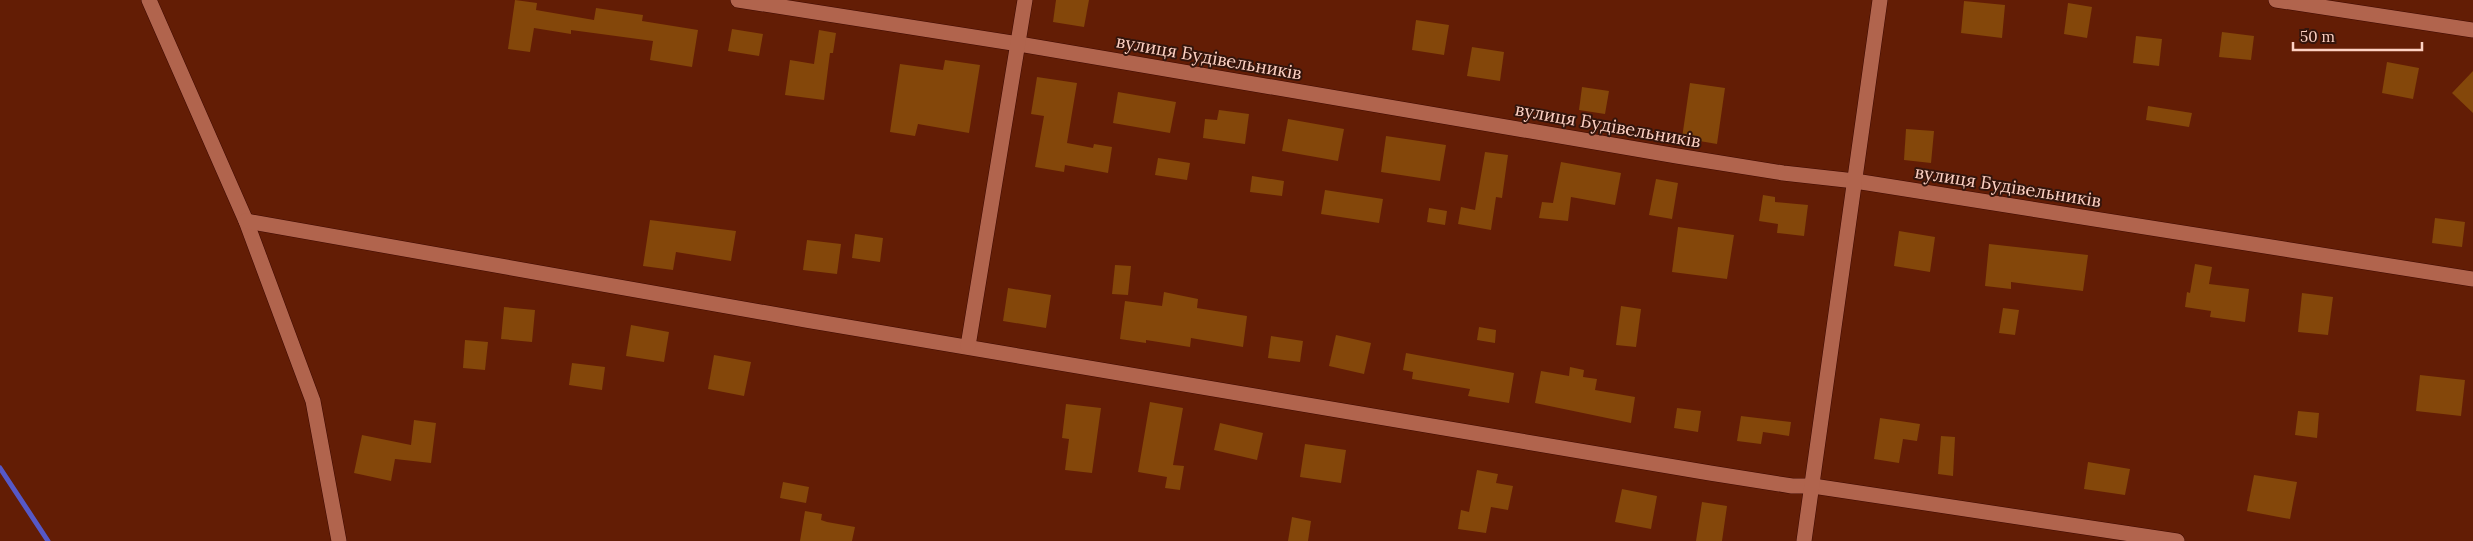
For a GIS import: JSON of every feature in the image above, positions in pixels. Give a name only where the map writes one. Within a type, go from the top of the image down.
[{"type":"street","points":[[149,0],[246,220],[313,401],[340,539]]},
{"type":"street","name":"вулиця Будівельників","points":[[738,0],[1019,44],[1686,158],[1784,173],[1855,181],[2473,279]]},
{"type":"street","points":[[968,346],[1025,0]]},
{"type":"street","points":[[1804,541],[1880,0]]},
{"type":"street","points":[[2276,0],[2473,30]]},
{"type":"street","points":[[246,220],[806,320],[1710,473],[1792,486],[1812,486],[2177,541]]},
{"type":"building","points":[[515,0],[537,3],[536,10],[594,20],[596,8],[643,15],[642,21],[698,30],[692,67],[650,60],[653,41],[571,30],[571,34],[534,28],[530,52],[508,49]]},
{"type":"building","points":[[1056,0],[1089,0],[1084,27],[1053,22]]},
{"type":"building","points":[[1964,1],[2005,5],[2002,38],[1961,33]]},
{"type":"building","points":[[2068,3],[2092,7],[2087,38],[2064,34]]},
{"type":"building","points":[[1416,20],[1449,25],[1444,55],[1412,50]]},
{"type":"building","points":[[732,29],[763,34],[759,56],[728,51]]},
{"type":"building","points":[[819,30],[836,33],[833,53],[830,53],[824,100],[785,95],[790,60],[814,64]]},
{"type":"building","points":[[2222,32],[2254,36],[2251,60],[2219,57]]},
{"type":"building","points":[[2136,36],[2162,39],[2159,66],[2133,63]]},
{"type":"building","points":[[1472,47],[1504,52],[1500,81],[1467,76]]},
{"type":"building","points":[[945,60],[980,65],[969,133],[918,124],[915,136],[890,132],[900,64],[943,70]]},
{"type":"building","points":[[2387,62],[2419,68],[2413,99],[2382,93]]},
{"type":"building","points":[[2473,71],[2473,113],[2452,93]]},
{"type":"building","points":[[1037,77],[1077,83],[1067,143],[1093,148],[1094,144],[1112,147],[1108,173],[1065,165],[1064,172],[1035,167],[1044,116],[1031,114]]},
{"type":"building","points":[[1690,83],[1725,88],[1717,144],[1682,138]]},
{"type":"building","points":[[1582,87],[1609,91],[1605,114],[1579,110]]},
{"type":"building","points":[[1118,92],[1176,102],[1170,133],[1113,123]]},
{"type":"building","points":[[2148,106],[2192,113],[2189,127],[2146,120]]},
{"type":"building","points":[[1219,110],[1249,114],[1245,144],[1203,138],[1205,119],[1217,120]]},
{"type":"building","points":[[1288,119],[1344,129],[1338,161],[1282,151]]},
{"type":"building","points":[[1906,129],[1934,131],[1931,163],[1904,160]]},
{"type":"building","points":[[1386,136],[1446,145],[1440,181],[1381,172]]},
{"type":"building","points":[[1485,152],[1508,155],[1502,198],[1496,197],[1491,230],[1458,224],[1461,207],[1475,210]]},
{"type":"building","points":[[1158,158],[1190,163],[1187,180],[1155,175]]},
{"type":"building","points":[[1561,162],[1621,173],[1615,205],[1571,197],[1568,221],[1539,218],[1542,202],[1553,203]]},
{"type":"building","points":[[1252,176],[1284,181],[1282,196],[1250,192]]},
{"type":"building","points":[[1656,179],[1678,183],[1672,219],[1649,215]]},
{"type":"building","points":[[1325,190],[1383,199],[1379,223],[1321,214]]},
{"type":"building","points":[[1763,195],[1775,197],[1775,202],[1808,205],[1804,236],[1777,233],[1778,224],[1759,221]]},
{"type":"building","points":[[1429,208],[1447,211],[1445,225],[1427,222]]},
{"type":"building","points":[[2435,218],[2465,222],[2462,247],[2432,243]]},
{"type":"building","points":[[650,220],[736,231],[731,261],[676,252],[673,270],[643,266]]},
{"type":"building","points":[[1678,227],[1734,235],[1727,279],[1672,272]]},
{"type":"building","points":[[1899,231],[1935,237],[1930,272],[1894,266]]},
{"type":"building","points":[[855,234],[883,238],[880,262],[852,258]]},
{"type":"building","points":[[807,240],[841,244],[837,274],[803,270]]},
{"type":"building","points":[[1989,244],[2088,255],[2083,291],[2011,282],[2011,289],[1985,286]]},
{"type":"building","points":[[2195,264],[2212,267],[2209,284],[2249,289],[2245,322],[2210,317],[2211,311],[2185,307],[2187,292],[2190,293]]},
{"type":"building","points":[[1115,265],[1131,266],[1128,295],[1112,294]]},
{"type":"building","points":[[1008,288],[1051,295],[1046,328],[1003,321]]},
{"type":"building","points":[[1164,292],[1198,299],[1197,308],[1247,316],[1243,347],[1191,338],[1190,347],[1146,340],[1146,343],[1120,339],[1125,301],[1162,306]]},
{"type":"building","points":[[2302,293],[2333,297],[2328,335],[2298,332]]},
{"type":"building","points":[[1621,306],[1641,309],[1636,347],[1616,345]]},
{"type":"building","points":[[504,307],[535,310],[532,342],[501,339]]},
{"type":"building","points":[[2003,308],[2019,310],[2015,335],[1999,333]]},
{"type":"building","points":[[631,325],[669,332],[664,362],[626,356]]},
{"type":"building","points":[[1479,327],[1496,330],[1495,343],[1477,340]]},
{"type":"building","points":[[1336,335],[1371,343],[1364,374],[1329,366]]},
{"type":"building","points":[[1271,336],[1303,341],[1300,362],[1268,358]]},
{"type":"building","points":[[465,340],[488,342],[485,370],[463,368]]},
{"type":"building","points":[[1406,353],[1514,373],[1509,403],[1468,396],[1470,389],[1412,379],[1413,372],[1403,370]]},
{"type":"building","points":[[714,355],[751,362],[744,396],[708,389]]},
{"type":"building","points":[[572,363],[605,367],[602,390],[569,385]]},
{"type":"building","points":[[1570,367],[1584,370],[1583,377],[1597,379],[1595,390],[1635,397],[1631,423],[1535,403],[1541,371],[1569,376]]},
{"type":"building","points":[[2420,375],[2465,380],[2461,416],[2416,411]]},
{"type":"building","points":[[1150,402],[1183,408],[1173,465],[1184,466],[1180,490],[1165,488],[1167,477],[1138,472]]},
{"type":"building","points":[[1066,404],[1101,408],[1092,473],[1065,470],[1069,439],[1062,438]]},
{"type":"building","points":[[1677,408],[1701,411],[1698,432],[1674,428]]},
{"type":"building","points":[[2298,411],[2319,413],[2317,438],[2295,435]]},
{"type":"building","points":[[1741,416],[1791,422],[1789,436],[1763,432],[1761,444],[1737,441]]},
{"type":"building","points":[[1880,418],[1920,424],[1917,441],[1903,439],[1899,463],[1874,459]]},
{"type":"building","points":[[414,420],[436,423],[431,463],[395,459],[391,481],[354,473],[362,435],[411,445]]},
{"type":"building","points":[[1220,423],[1263,433],[1257,460],[1214,450]]},
{"type":"building","points":[[1941,436],[1955,437],[1953,476],[1938,474]]},
{"type":"building","points":[[1305,444],[1346,450],[1341,483],[1300,477]]},
{"type":"building","points":[[2088,462],[2130,469],[2125,495],[2084,489]]},
{"type":"building","points":[[1477,470],[1498,474],[1496,483],[1513,486],[1508,510],[1491,507],[1486,533],[1458,529],[1461,510],[1469,512]]},
{"type":"building","points":[[2254,475],[2297,482],[2290,519],[2247,511]]},
{"type":"building","points":[[783,482],[809,487],[806,503],[780,498]]},
{"type":"building","points":[[1622,489],[1657,496],[1651,529],[1615,522]]},
{"type":"building","points":[[1702,502],[1727,506],[1722,541],[1696,541]]},
{"type":"building","points":[[805,511],[822,514],[821,520],[827,522],[855,527],[852,541],[800,541]]},
{"type":"building","points":[[1292,517],[1311,521],[1308,541],[1288,541]]},
{"type":"waterway","points":[[0,468],[48,541]]}]
